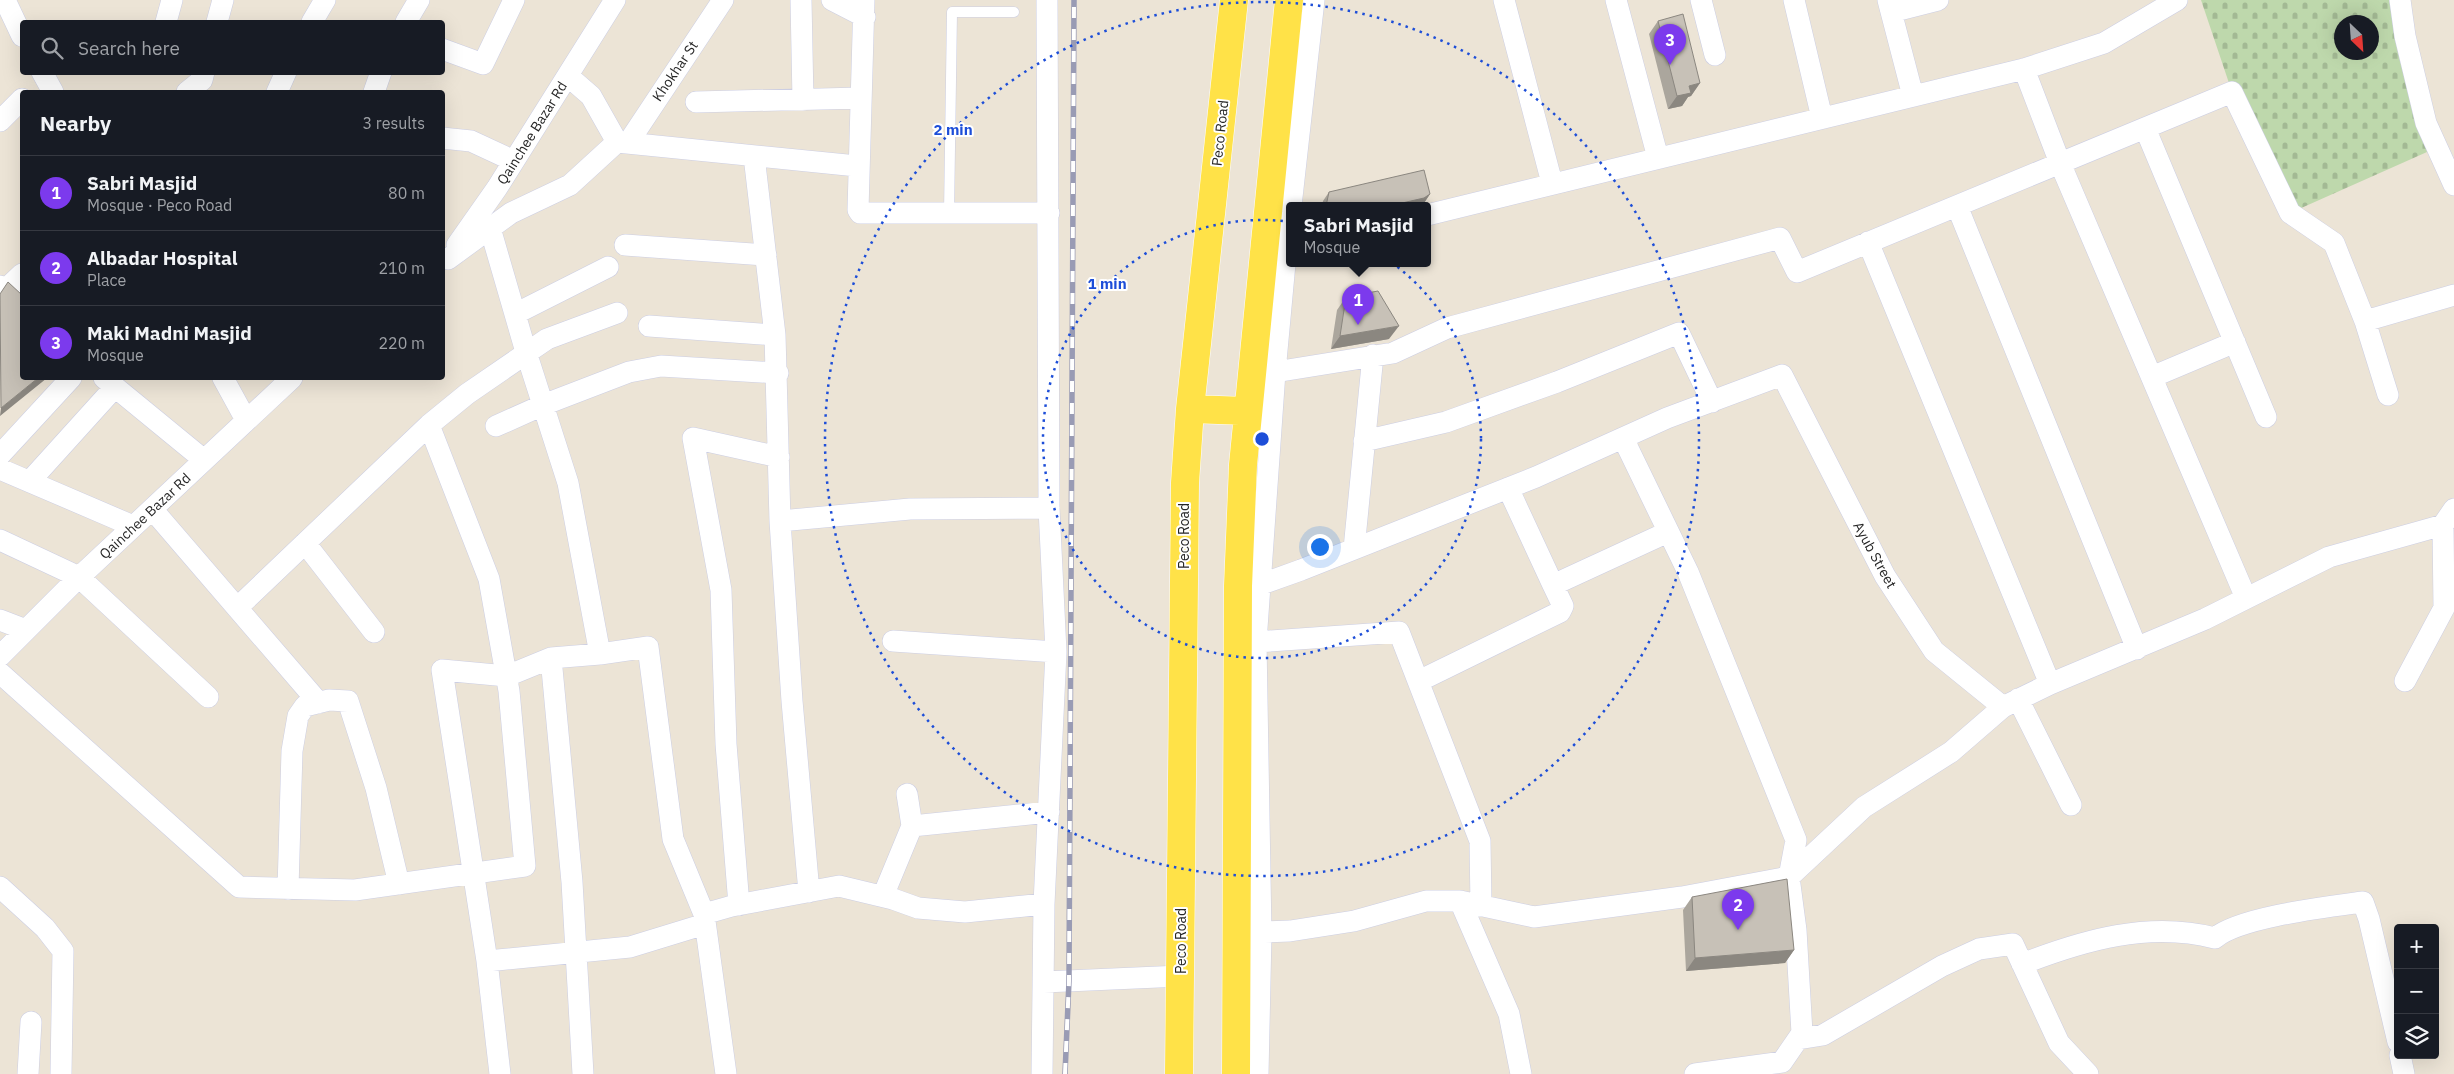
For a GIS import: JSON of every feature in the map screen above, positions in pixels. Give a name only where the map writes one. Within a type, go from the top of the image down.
[{"type":"main road","name":"Peco Road","points":[[1179,1074],[1185,483],[1190,410],[1234,0]]},
{"type":"main road","points":[[1236,1074],[1249,933],[1248,412],[1280,251],[1289,0]]},
{"type":"main road","points":[[1190,410],[1248,412]]},
{"type":"street","points":[[167,20],[172,0]]},
{"type":"street","points":[[218,20],[223,0]]},
{"type":"street","points":[[316,20],[325,0]]},
{"type":"street","points":[[407,20],[419,0]]},
{"type":"street","points":[[445,50],[483,64],[514,0]]},
{"type":"street","name":"Qainchee Bazar Rd","points":[[445,259],[514,161],[615,0]]},
{"type":"street","name":"Khokhar St","points":[[445,259],[511,213],[570,185],[622,142],[723,0]]},
{"type":"street","points":[[801,0],[803,100]]},
{"type":"street","points":[[832,0],[864,8],[857,166],[858,210],[860,213],[1050,212]]},
{"type":"street","points":[[1042,1074],[1044,904],[1056,652],[1050,508],[1050,212],[1047,0]]},
{"type":"street","points":[[1291,202],[1314,0]]},
{"type":"street","points":[[1504,0],[1552,183]]},
{"type":"street","points":[[1616,0],[1658,158]]},
{"type":"street","points":[[1701,0],[1714,55]]},
{"type":"street","points":[[1794,0],[1822,118]]},
{"type":"street","points":[[1913,96],[1889,6],[1938,0]]},
{"type":"street","points":[[1431,214],[2024,69],[2104,42],[2144,9],[2177,0]]},
{"type":"street","points":[[2400,0],[2405,36],[2426,123],[2454,185]]},
{"type":"street","points":[[5,9],[20,33]]},
{"type":"street","points":[[2024,69],[2060,163],[2246,598]]},
{"type":"street","points":[[190,90],[202,80],[203,75]]},
{"type":"street","points":[[278,90],[285,75]]},
{"type":"street","points":[[375,90],[380,75]]},
{"type":"street","points":[[568,76],[591,96],[622,142],[857,166]]},
{"type":"street","points":[[33,90],[47,81]]},
{"type":"street","points":[[1275,372],[1394,353],[1447,328],[1780,238],[1797,272],[2232,92],[2290,213],[2334,243],[2364,321],[2388,395]]},
{"type":"street","points":[[696,102],[860,98]]},
{"type":"street","points":[[0,121],[20,102]]},
{"type":"street","points":[[2145,128],[2266,417]]},
{"type":"street","points":[[445,138],[471,141],[514,161]]},
{"type":"street","points":[[754,156],[778,373],[780,521],[792,701],[809,892]]},
{"type":"street","points":[[1957,206],[2137,648]]},
{"type":"street","points":[[490,228],[526,352],[568,483],[600,654]]},
{"type":"street","points":[[1258,1074],[1249,933],[1256,642],[1248,586],[1275,372],[1280,251],[1286,230]]},
{"type":"street","points":[[1868,242],[2050,684]]},
{"type":"street","points":[[625,245],[766,255]]},
{"type":"street","points":[[515,314],[608,267]]},
{"type":"street","points":[[20,275],[2,288],[20,304]]},
{"type":"street","points":[[2364,321],[2454,295]]},
{"type":"street","points":[[237,608],[429,425],[467,394],[547,339],[617,313]]},
{"type":"street","points":[[650,326],[775,335]]},
{"type":"street","points":[[1248,586],[1354,549],[1508,488],[1712,402],[1679,333],[1557,382],[1446,422],[1364,441]]},
{"type":"street","points":[[2152,377],[2235,342]]},
{"type":"street","points":[[1354,549],[1372,355]]},
{"type":"street","points":[[496,426],[543,405],[629,372],[662,366],[778,373]]},
{"type":"street","name":"Ayub Street","points":[[1712,402],[1782,375],[1885,576],[1934,651],[2011,703]]},
{"type":"street","points":[[0,455],[68,380]]},
{"type":"street","points":[[224,380],[246,420]]},
{"type":"street","name":"Qainchee Bazar Rd","points":[[0,656],[133,526],[290,380]]},
{"type":"street","points":[[30,481],[109,382],[204,460]]},
{"type":"street","points":[[0,673],[239,887],[355,890],[525,866],[507,676],[489,579],[429,425]]},
{"type":"street","points":[[739,905],[726,744],[721,590],[693,438],[778,457]]},
{"type":"street","points":[[1624,438],[1688,572],[1796,840],[1789,877],[1796,930],[1802,1033],[1778,1068],[1695,1074]]},
{"type":"street","points":[[0,469],[133,526]]},
{"type":"street","points":[[1419,680],[1560,612],[1563,606],[1508,488]]},
{"type":"street","points":[[780,521],[910,509],[1050,508]]},
{"type":"street","points":[[152,509],[319,703]]},
{"type":"street","points":[[1249,933],[1354,921],[1426,901],[1471,903],[1534,917],[1682,897],[1789,877],[1864,807],[1951,752],[2011,703],[2246,598],[2329,557],[2449,517],[2444,608],[2405,681]]},
{"type":"street","points":[[1553,586],[1668,532]]},
{"type":"street","points":[[0,540],[80,577],[208,697]]},
{"type":"street","points":[[305,543],[374,632]]},
{"type":"street","points":[[0,620],[26,630]]},
{"type":"street","points":[[1256,642],[1398,632],[1419,680],[1480,840],[1471,903],[1509,1014],[1521,1074]]},
{"type":"street","points":[[893,641],[1056,652]]},
{"type":"street","points":[[500,1074],[487,961],[472,874],[442,670],[507,676],[551,658],[600,654],[648,647],[673,838],[704,919],[726,1074]]},
{"type":"street","points":[[551,658],[572,882],[574,953],[583,1074]]},
{"type":"street","points":[[288,889],[293,742],[298,716],[305,706],[329,700],[348,701],[376,788],[399,884]]},
{"type":"street","points":[[2011,703],[2071,805]]},
{"type":"street","points":[[883,896],[912,826],[908,794]]},
{"type":"street","points":[[912,826],[1048,812]]},
{"type":"street","points":[[487,961],[630,947],[739,905],[839,886],[883,896],[918,908],[965,912],[1044,904]]},
{"type":"street","points":[[0,887],[46,928],[63,951],[61,1074]]},
{"type":"street","points":[[2022,964],[2067,946],[2113,936],[2171,930],[2192,932],[2215,938],[2224,930],[2271,917],[2362,902],[2369,919],[2394,1025]]},
{"type":"street","points":[[1798,1039],[1823,1035],[1942,966],[1979,949],[2013,944],[2059,1043],[2088,1074]]},
{"type":"street","points":[[1044,982],[1181,976]]},
{"type":"street","points":[[28,1074],[32,1022]]},
{"type":"street","points":[[2401,1059],[2404,1074]]},
{"type":"lane","points":[[949,214],[952,12],[1014,12]]},
{"type":"green space","points":[[2201,0],[2398,0],[2427,152],[2290,213],[2232,92]]},
{"type":"building","points":[[1683,14],[1700,83],[1689,86],[1691,93],[1677,96],[1658,21]]},
{"type":"building","points":[[1424,170],[1430,194],[1424,198],[1406,202],[1327,202],[1329,192]]},
{"type":"building","points":[[8,282],[20,293],[20,380],[36,380],[1,408],[0,294]]},
{"type":"building","points":[[1378,291],[1399,326],[1340,336],[1346,297]]},
{"type":"building","points":[[1787,879],[1794,950],[1695,958],[1692,897]]},
{"type":"railway","points":[[1065,1074],[1069,981],[1074,0]]},
{"type":"place","name":"Maki Madni Masjid","points":[[1670,65]]},
{"type":"place","name":"Sabri Masjid","points":[[1358,325]]},
{"type":"place","name":"Albadar Hospital","points":[[1738,930]]}]
